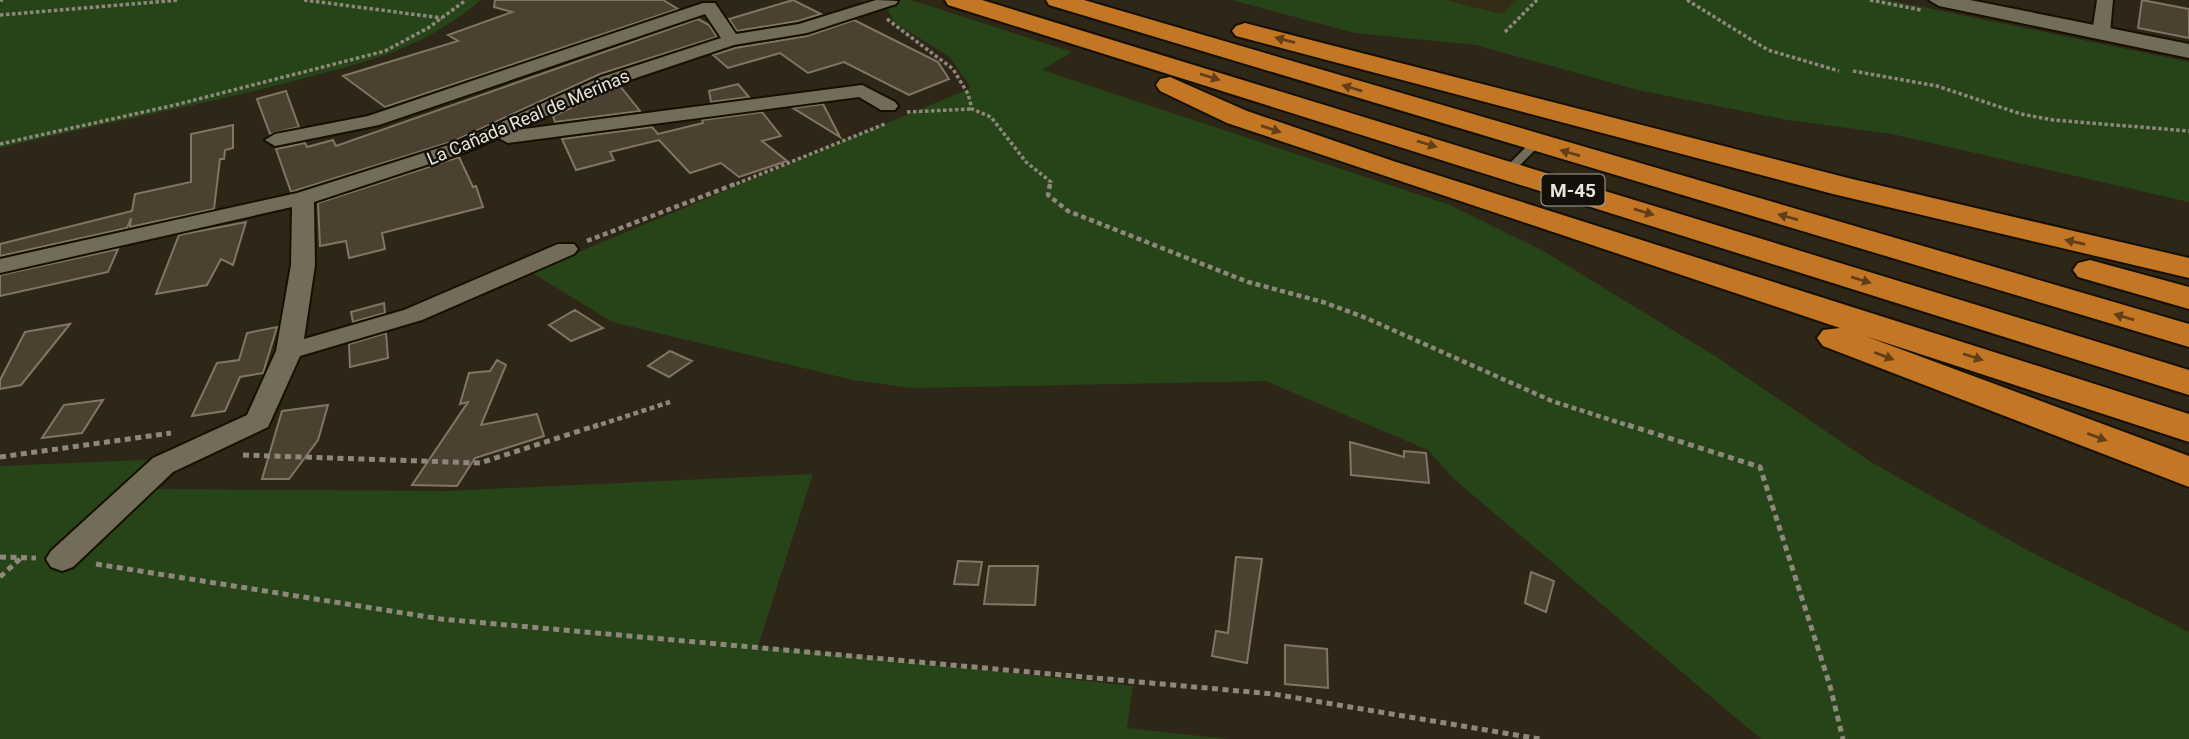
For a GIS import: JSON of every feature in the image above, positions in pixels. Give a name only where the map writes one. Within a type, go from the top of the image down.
[{"type":"highway","name":"M-45","points":[[957,0],[2189,383]]},
{"type":"highway","name":"M-45","points":[[1058,0],[2189,336]]},
{"type":"highway","points":[[1094,11],[1140,13],[1221,26],[1844,187],[2189,268]]},
{"type":"highway","points":[[1005,16],[1068,45],[1141,72],[1237,117],[1385,168],[2189,428]]},
{"type":"highway","points":[[1425,77],[2189,298]]},
{"type":"highway","points":[[1385,168],[2189,472]]},
{"type":"street","points":[[1939,0],[2189,51]]},
{"type":"street","points":[[2101,33],[2105,0]]},
{"type":"street","points":[[275,139],[372,121],[702,4],[731,40]]},
{"type":"street","name":"La Cañada Real de Merinas","points":[[0,266],[303,198],[463,147],[608,80],[731,40],[801,29],[884,4]]},
{"type":"street","points":[[463,147],[525,132],[847,92],[862,91],[888,106]]},
{"type":"street","points":[[62,559],[183,443],[258,421],[289,351],[303,265],[303,198]]},
{"type":"street","points":[[289,351],[413,315],[566,248]]},
{"type":"lane","name":"M-45","points":[[1509,170],[1536,143]]},
{"type":"path","points":[[0,15],[179,0]]},
{"type":"path","points":[[304,0],[443,18]]},
{"type":"path","points":[[0,144],[175,104],[385,51],[443,18],[466,0]]},
{"type":"path","points":[[1506,32],[1537,0]]},
{"type":"path","points":[[1688,0],[1769,50],[1839,71]]},
{"type":"path","points":[[884,4],[892,25],[941,56],[959,76],[971,98],[972,109]]},
{"type":"path","points":[[1853,71],[1937,86],[2021,114],[2053,120],[2189,131]]},
{"type":"path","points":[[888,106],[910,113]]},
{"type":"path","points":[[566,248],[809,156],[910,113],[972,109],[991,117],[1026,162],[1051,182],[1048,195],[1068,211],[1248,282],[1323,302],[1366,318],[1552,401],[1760,467],[1830,686],[1843,739]]},
{"type":"path","points":[[0,457],[183,443],[480,463],[670,402]]},
{"type":"path","points":[[0,557],[62,559],[441,619],[871,660],[1273,694],[1540,739]]},
{"type":"path","points":[[0,577],[21,558]]},
{"type":"shaded area","points":[[1446,0],[1517,0],[1502,14]]},
{"type":"green space","points":[[0,0],[481,0],[434,33],[410,45],[337,70],[247,93],[0,148]]},
{"type":"green space","points":[[859,0],[911,0],[1072,52],[1042,70],[1450,205],[1545,252],[1715,356],[1871,462],[2029,551],[2189,632],[2189,739],[1761,739],[1454,479],[1428,450],[1266,381],[912,388],[853,380],[612,322],[531,272],[971,88],[950,57],[895,23],[888,10]]},
{"type":"green space","points":[[1232,0],[1446,0],[1502,14],[1517,0],[1889,0],[2189,62],[2189,202],[1892,134],[1788,120],[1638,90],[1476,45],[1355,33]]},
{"type":"green space","points":[[167,459],[156,489],[446,491],[813,474],[758,646],[1133,686],[1127,728],[1227,739],[0,739],[0,466]]},
{"type":"building","points":[[495,0],[663,0],[678,9],[385,107],[343,76],[458,41],[448,35],[512,12],[494,7]]},
{"type":"building","points":[[793,0],[821,14],[798,21],[737,31],[729,19]]},
{"type":"building","points":[[2142,0],[2189,9],[2189,38],[2138,28]]},
{"type":"building","points":[[698,19],[709,25],[717,37],[600,74],[454,141],[291,192],[276,149],[305,143],[307,147],[333,140],[336,146]]},
{"type":"building","points":[[854,20],[938,62],[949,79],[909,95],[844,62],[808,73],[780,53],[728,68],[713,55],[735,48],[807,36]]},
{"type":"building","points":[[738,84],[749,97],[711,102],[709,91]]},
{"type":"building","points":[[620,86],[640,111],[555,122],[553,116]]},
{"type":"building","points":[[286,91],[299,127],[270,134],[257,99]]},
{"type":"building","points":[[823,104],[840,137],[793,108]]},
{"type":"building","points":[[762,112],[781,136],[762,141],[787,161],[739,177],[721,163],[690,173],[659,140],[610,152],[614,160],[576,170],[562,139],[652,127],[658,134],[703,123],[702,120]]},
{"type":"building","points":[[233,125],[233,148],[225,150],[224,159],[220,159],[214,209],[130,227],[131,218],[127,228],[0,256],[0,244],[132,211],[135,194],[191,182],[191,134]]},
{"type":"building","points":[[459,157],[473,187],[476,186],[483,207],[382,233],[385,249],[349,258],[346,241],[320,246],[318,203]]},
{"type":"building","points":[[246,222],[233,265],[221,259],[207,285],[156,294],[179,235]]},
{"type":"building","points":[[118,249],[108,272],[0,296],[0,275]]},
{"type":"building","points":[[384,303],[385,313],[353,322],[351,312]]},
{"type":"building","points":[[575,310],[603,328],[571,341],[549,325]]},
{"type":"building","points":[[70,324],[21,385],[0,389],[0,380],[25,332]]},
{"type":"building","points":[[277,327],[263,373],[240,377],[225,411],[192,416],[217,363],[239,360],[247,333]]},
{"type":"building","points":[[386,333],[388,358],[350,367],[349,344]]},
{"type":"building","points":[[670,351],[692,361],[669,377],[648,366]]},
{"type":"building","points":[[497,360],[506,365],[481,425],[537,414],[544,436],[475,458],[457,486],[412,485],[468,402],[460,404],[469,373],[490,371]]},
{"type":"building","points":[[103,400],[82,433],[42,438],[64,405]]},
{"type":"building","points":[[328,405],[318,440],[289,479],[262,479],[282,411]]},
{"type":"building","points":[[1350,442],[1404,457],[1404,451],[1426,453],[1429,483],[1351,475]]},
{"type":"building","points":[[1236,557],[1262,559],[1247,663],[1212,656],[1216,631],[1228,633]]},
{"type":"building","points":[[958,561],[982,562],[978,585],[954,584]]},
{"type":"building","points":[[989,566],[1038,566],[1035,605],[984,604]]},
{"type":"building","points":[[1531,572],[1554,581],[1546,612],[1525,603]]},
{"type":"building","points":[[1285,645],[1327,649],[1328,688],[1285,684]]}]
